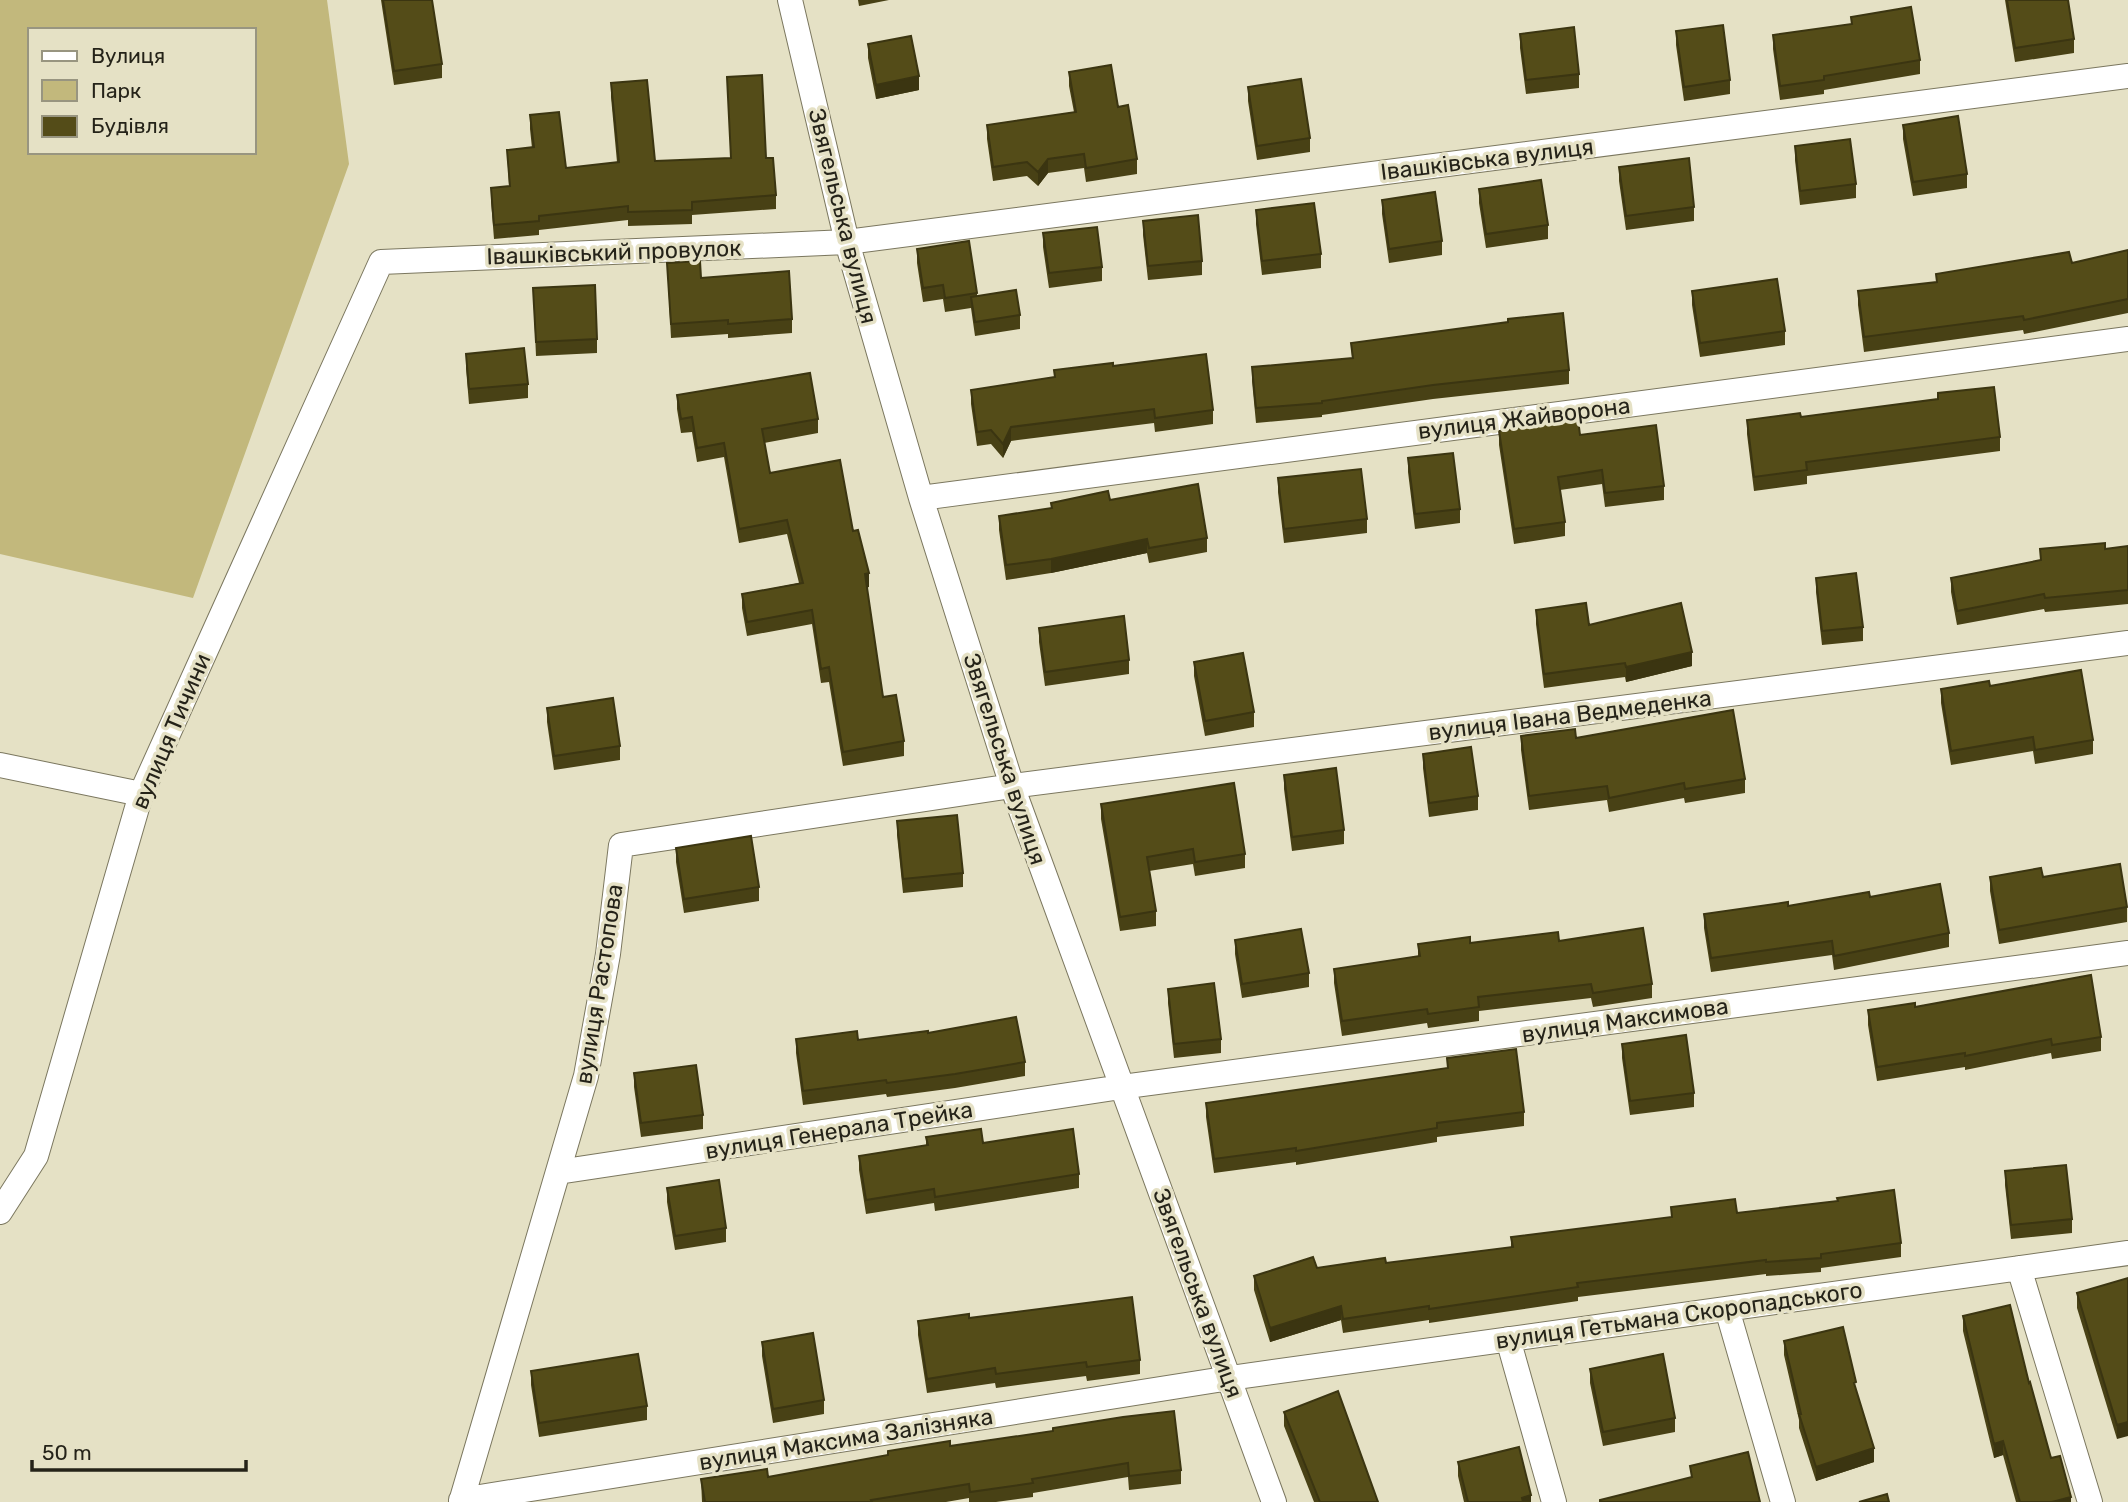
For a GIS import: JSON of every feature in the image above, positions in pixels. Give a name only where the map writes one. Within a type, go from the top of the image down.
[{"type":"street","name":"Звягельська вулиця","points":[[790,0],[847,242],[921,498],[1012,786],[1274,1502]]},
{"type":"street","name":"Івашківська вулиця","points":[[847,242],[2128,76]]},
{"type":"street","name":"Івашківський провулок","points":[[381,262],[847,242]]},
{"type":"street","name":"вулиця Тичини","points":[[0,1212],[36,1156],[141,794],[381,262]]},
{"type":"street","name":"вулиця Жайворона","points":[[921,498],[2128,339]]},
{"type":"street","name":"вулиця Івана Ведмеденка","points":[[1012,786],[2128,643]]},
{"type":"street","points":[[0,765],[141,794]]},
{"type":"street","name":"вулиця Растопова","points":[[461,1501],[586,1076],[608,954],[621,845],[1012,786]]},
{"type":"street","name":"вулиця Максимова","points":[[1121,1087],[2128,953]]},
{"type":"street","name":"вулиця Генерала Трейка","points":[[558,1172],[1121,1087]]},
{"type":"street","name":"вулиця Гетьмана Скоропадського","points":[[1230,1378],[2128,1253]]},
{"type":"street","points":[[2019,1268],[2090,1502]]},
{"type":"street","points":[[1727,1309],[1783,1502]]},
{"type":"street","points":[[1508,1339],[1554,1502]]},
{"type":"street","name":"вулиця Максима Залізняка","points":[[461,1501],[1230,1378]]},
{"type":"green space","points":[[0,0],[327,0],[349,164],[193,598],[0,554]]},
{"type":"building","points":[[383,0],[432,0],[442,64],[394,71]]},
{"type":"building","points":[[2007,0],[2068,0],[2074,39],[2015,48]]},
{"type":"building","points":[[1911,7],[1920,60],[1824,76],[1824,80],[1780,86],[1773,35],[1852,24],[1851,17]]},
{"type":"building","points":[[1723,25],[1730,80],[1684,87],[1676,31]]},
{"type":"building","points":[[1574,27],[1579,74],[1526,80],[1520,34]]},
{"type":"building","points":[[911,36],[919,76],[876,85],[868,44]]},
{"type":"building","points":[[1111,65],[1118,107],[1128,105],[1137,159],[1086,168],[1084,154],[1048,159],[1038,172],[1027,162],[993,167],[987,125],[1076,112],[1069,72]]},
{"type":"building","points":[[762,75],[766,158],[773,158],[776,195],[692,202],[692,210],[628,212],[628,206],[539,216],[539,221],[494,225],[491,188],[510,186],[507,150],[534,147],[530,115],[559,112],[566,168],[619,162],[611,83],[647,80],[655,161],[731,158],[727,77]]},
{"type":"building","points":[[1301,79],[1310,138],[1257,146],[1248,87]]},
{"type":"building","points":[[1958,116],[1967,174],[1913,182],[1903,125]]},
{"type":"building","points":[[1850,139],[1856,184],[1800,191],[1795,146]]},
{"type":"building","points":[[1689,158],[1694,207],[1626,216],[1619,167]]},
{"type":"building","points":[[1541,180],[1548,225],[1486,234],[1479,189]]},
{"type":"building","points":[[1435,192],[1442,241],[1389,249],[1382,200]]},
{"type":"building","points":[[1314,203],[1321,254],[1262,261],[1256,210]]},
{"type":"building","points":[[1198,215],[1202,261],[1148,266],[1143,221]]},
{"type":"building","points":[[1097,227],[1102,267],[1049,273],[1043,233]]},
{"type":"building","points":[[969,241],[977,293],[945,298],[943,285],[923,288],[917,249]]},
{"type":"building","points":[[2128,250],[2128,299],[2024,320],[2023,316],[1864,337],[1858,291],[1937,282],[1936,274],[2069,252],[2072,263]]},
{"type":"building","points":[[700,261],[701,278],[789,271],[792,319],[728,324],[728,320],[671,324],[667,263]]},
{"type":"building","points":[[1777,279],[1785,331],[1700,343],[1692,291]]},
{"type":"building","points":[[595,285],[597,339],[536,342],[533,288]]},
{"type":"building","points":[[1016,290],[1020,315],[975,322],[971,297]]},
{"type":"building","points":[[1563,313],[1569,370],[1433,385],[1322,403],[1256,408],[1252,367],[1353,358],[1351,343]]},
{"type":"building","points":[[524,348],[528,384],[469,389],[466,354]]},
{"type":"building","points":[[1206,354],[1213,410],[1155,418],[1154,409],[1011,427],[1003,444],[991,430],[977,432],[971,390],[1055,377],[1054,370],[1113,363],[1113,366]]},
{"type":"building","points":[[810,373],[818,419],[762,429],[770,473],[840,460],[853,531],[858,530],[869,573],[865,574],[883,697],[896,695],[904,741],[843,752],[829,667],[821,669],[812,610],[747,622],[742,594],[803,583],[787,520],[739,529],[724,443],[697,448],[692,417],[681,419],[677,395]]},
{"type":"building","points":[[1994,387],[2000,437],[1806,462],[1807,470],[1754,477],[1747,420],[1800,413],[1801,417],[1938,399],[1938,393]]},
{"type":"building","points":[[1578,419],[1580,435],[1656,425],[1664,486],[1605,493],[1602,470],[1558,477],[1565,522],[1514,529],[1499,431]]},
{"type":"building","points":[[1453,453],[1460,509],[1415,514],[1408,458]]},
{"type":"building","points":[[1361,469],[1367,519],[1284,529],[1278,478]]},
{"type":"building","points":[[1198,484],[1207,538],[1149,548],[1147,539],[1051,559],[1006,565],[999,516],[1052,508],[1051,503],[1108,491],[1110,500]]},
{"type":"building","points":[[2105,543],[2105,549],[2128,546],[2128,590],[2045,598],[2044,594],[1957,611],[1951,578],[2041,560],[2040,549]]},
{"type":"building","points":[[1856,573],[1863,627],[1822,631],[1816,578]]},
{"type":"building","points":[[1586,603],[1589,625],[1681,603],[1692,652],[1626,667],[1625,663],[1544,674],[1536,610]]},
{"type":"building","points":[[1124,616],[1129,660],[1045,672],[1039,628]]},
{"type":"building","points":[[1243,653],[1254,712],[1205,721],[1194,662]]},
{"type":"building","points":[[2081,670],[2093,740],[2035,750],[2033,737],[1951,751],[1941,689],[1989,681],[1990,686]]},
{"type":"building","points":[[613,698],[620,746],[554,756],[547,708]]},
{"type":"building","points":[[1733,710],[1745,779],[1685,789],[1684,783],[1609,798],[1607,786],[1529,796],[1521,736],[1575,729],[1576,738]]},
{"type":"building","points":[[1471,747],[1478,796],[1429,803],[1423,754]]},
{"type":"building","points":[[1336,768],[1344,830],[1292,837],[1284,775]]},
{"type":"building","points":[[1234,783],[1245,854],[1195,862],[1193,849],[1147,857],[1156,911],[1120,917],[1101,804]]},
{"type":"building","points":[[957,815],[963,873],[903,879],[897,821]]},
{"type":"building","points":[[751,836],[759,887],[684,899],[676,848]]},
{"type":"building","points":[[2120,864],[2127,907],[1999,930],[1990,877],[2041,868],[2043,877]]},
{"type":"building","points":[[1940,884],[1949,933],[1834,956],[1832,941],[1711,958],[1704,914],[1788,902],[1788,906],[1869,892],[1870,897]]},
{"type":"building","points":[[1643,928],[1652,984],[1593,993],[1591,984],[1478,997],[1479,1007],[1428,1014],[1427,1009],[1342,1021],[1334,969],[1420,956],[1418,944],[1470,937],[1470,943],[1558,932],[1559,941]]},
{"type":"building","points":[[1301,929],[1309,973],[1242,984],[1235,940]]},
{"type":"building","points":[[2091,975],[2101,1037],[2052,1045],[2051,1039],[1965,1056],[1965,1053],[1877,1067],[1868,1010],[1915,1003],[1915,1007]]},
{"type":"building","points":[[1214,983],[1221,1039],[1174,1044],[1168,989]]},
{"type":"building","points":[[1016,1017],[1025,1062],[887,1083],[886,1080],[803,1091],[796,1039],[857,1031],[858,1040],[928,1033]]},
{"type":"building","points":[[1686,1035],[1694,1093],[1630,1101],[1622,1044]]},
{"type":"building","points":[[1516,1049],[1524,1112],[1437,1123],[1437,1128],[1296,1151],[1296,1148],[1214,1159],[1206,1103],[1448,1068],[1447,1058]]},
{"type":"building","points":[[696,1065],[703,1115],[641,1123],[634,1073]]},
{"type":"building","points":[[981,1129],[983,1143],[1073,1129],[1079,1174],[935,1197],[934,1189],[866,1200],[859,1156],[928,1145],[926,1137]]},
{"type":"building","points":[[2066,1165],[2072,1219],[2011,1225],[2005,1171]]},
{"type":"building","points":[[719,1180],[726,1228],[675,1236],[667,1188]]},
{"type":"building","points":[[1894,1190],[1901,1243],[1821,1254],[1821,1258],[1766,1260],[1577,1283],[1578,1287],[1343,1319],[1341,1306],[1270,1328],[1254,1276],[1313,1257],[1317,1268],[1385,1258],[1386,1263],[1513,1247],[1511,1237],[1672,1217],[1671,1207],[1735,1199],[1737,1213],[1838,1201],[1837,1198]]},
{"type":"building","points":[[2128,1278],[2128,1422],[2117,1425],[2077,1293]]},
{"type":"building","points":[[1132,1297],[1140,1360],[1087,1367],[1086,1362],[996,1374],[995,1368],[927,1379],[918,1321],[969,1314],[969,1318]]},
{"type":"building","points":[[2010,1305],[2051,1458],[2060,1456],[2071,1497],[2052,1502],[2020,1502],[2003,1441],[1994,1444],[1963,1316]]},
{"type":"building","points":[[1843,1327],[1856,1382],[1854,1383],[1874,1448],[1816,1467],[1799,1414],[1784,1341]]},
{"type":"building","points":[[813,1333],[824,1400],[773,1409],[762,1342]]},
{"type":"building","points":[[638,1354],[647,1406],[539,1423],[531,1371]]},
{"type":"building","points":[[1663,1354],[1675,1418],[1603,1432],[1590,1369]]},
{"type":"building","points":[[1338,1391],[1378,1502],[1320,1502],[1284,1412]]},
{"type":"building","points":[[1174,1411],[1181,1470],[1129,1476],[1128,1463],[1032,1479],[1033,1483],[970,1492],[969,1484],[871,1500],[872,1502],[705,1502],[701,1479],[767,1469],[768,1477],[888,1455],[888,1451],[950,1441],[950,1446]]},
{"type":"building","points":[[1519,1447],[1531,1495],[1522,1498],[1523,1502],[1468,1502],[1458,1462]]},
{"type":"building","points":[[1748,1452],[1760,1502],[1600,1502],[1692,1477],[1690,1466]]},
{"type":"building","points":[[1887,1494],[1889,1502],[1859,1502]]}]
